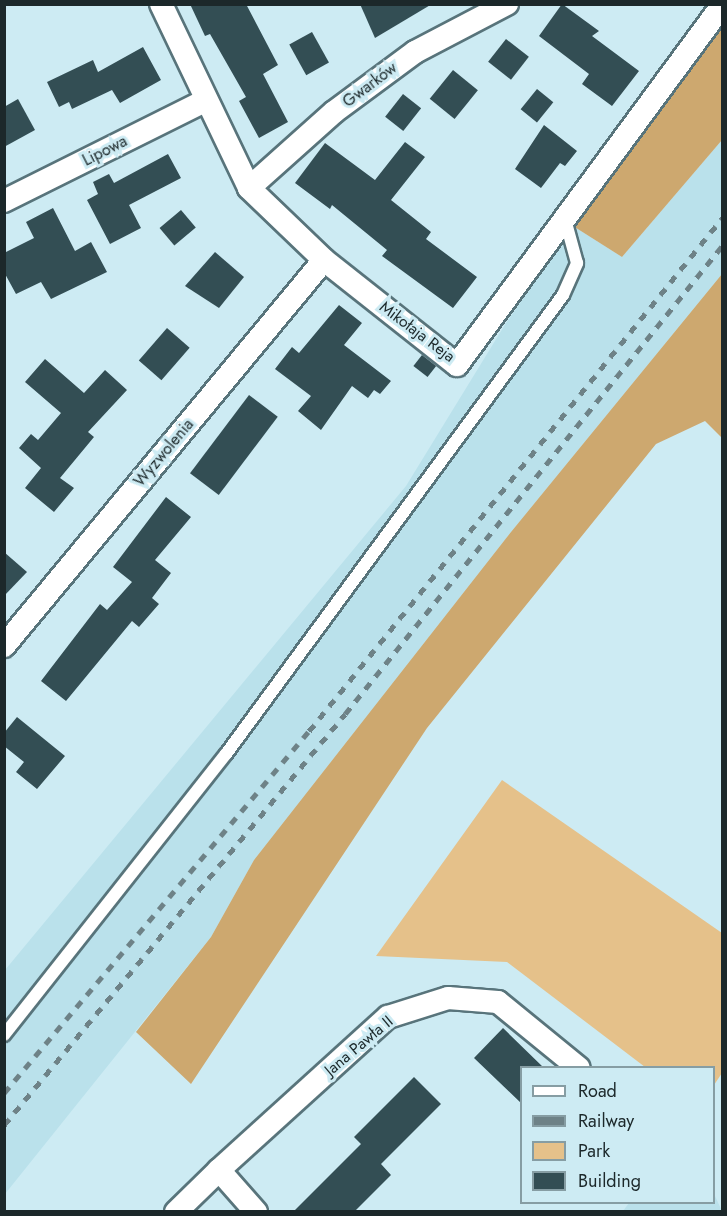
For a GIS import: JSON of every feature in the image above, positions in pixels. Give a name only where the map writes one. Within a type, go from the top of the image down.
[{"type":"street","name":"Mikołaja Reja","points":[[161,4],[205,101],[249,188],[324,260],[458,364],[723,5]]},
{"type":"street","name":"Gwarków","points":[[249,188],[334,112],[415,52],[500,6]]},
{"type":"street","name":"Lipowa","points":[[4,201],[205,101]]},
{"type":"street","name":"Wyzwolenia","points":[[4,646],[324,260]]},
{"type":"street","name":"Jana Pawła II","points":[[176,1212],[219,1170],[388,1017],[448,998],[498,1002],[577,1066]]},
{"type":"street","points":[[219,1170],[256,1212]]},
{"type":"lane","points":[[4,1035],[226,754],[562,295],[577,263],[565,219]]},
{"type":"shaded area","points":[[722,15],[722,140],[622,257],[573,226]]},
{"type":"shaded area","points":[[722,140],[722,274],[511,532],[254,860],[211,937],[5,1194],[5,970],[406,486],[506,323],[573,226],[622,257]]},
{"type":"shaded area","points":[[722,274],[722,438],[705,421],[656,444],[427,728],[191,1084],[136,1032],[211,937],[254,860],[511,532]]},
{"type":"shaded area","points":[[715,1196],[722,1211],[623,1211],[628,1204],[715,1204]]},
{"type":"green space","points":[[502,780],[722,933],[722,1073],[715,1084],[715,1066],[644,1066],[507,962],[376,956]]},
{"type":"building","points":[[190,4],[246,4],[278,65],[263,74],[288,122],[259,138],[239,101],[246,97],[210,34],[205,36]]},
{"type":"building","points":[[360,4],[432,4],[375,38]]},
{"type":"building","points":[[562,4],[599,31],[592,36],[639,71],[612,106],[582,84],[589,74],[539,36]]},
{"type":"building","points":[[312,32],[329,63],[306,75],[289,45]]},
{"type":"building","points":[[506,39],[529,57],[511,80],[488,62]]},
{"type":"building","points":[[143,47],[161,80],[120,103],[112,90],[72,109],[69,102],[59,107],[47,82],[93,60],[98,72]]},
{"type":"building","points":[[453,70],[478,90],[455,119],[430,99]]},
{"type":"building","points":[[537,89],[553,102],[537,122],[521,109]]},
{"type":"building","points":[[403,94],[421,108],[403,131],[385,117]]},
{"type":"building","points":[[18,99],[35,130],[4,147],[4,107]]},
{"type":"building","points":[[544,125],[577,151],[565,166],[560,163],[541,188],[515,169]]},
{"type":"building","points":[[405,142],[425,157],[391,200],[431,232],[426,239],[477,277],[453,308],[382,256],[387,250],[332,205],[330,209],[295,183],[325,143],[375,180]]},
{"type":"building","points":[[168,154],[181,178],[129,205],[141,228],[110,244],[87,200],[98,194],[93,182],[109,174],[114,183]]},
{"type":"building","points":[[53,208],[75,251],[91,242],[107,272],[51,299],[41,282],[16,294],[4,272],[4,253],[34,238],[26,222]]},
{"type":"building","points":[[181,210],[196,228],[174,246],[160,228]]},
{"type":"building","points":[[215,252],[244,277],[219,308],[185,286]]},
{"type":"building","points":[[339,305],[362,323],[344,345],[391,381],[380,394],[374,390],[368,398],[352,386],[321,430],[298,411],[311,396],[275,369],[292,347],[299,353]]},
{"type":"building","points":[[167,328],[190,348],[161,380],[139,360]]},
{"type":"building","points":[[422,355],[436,366],[428,377],[413,366]]},
{"type":"building","points":[[45,359],[84,393],[105,370],[127,390],[88,432],[94,437],[60,478],[74,488],[54,512],[25,488],[41,468],[19,448],[31,434],[38,440],[61,413],[25,382]]},
{"type":"building","points":[[249,395],[278,417],[219,495],[190,473]]},
{"type":"building","points":[[166,497],[191,517],[155,560],[171,573],[152,598],[159,604],[139,627],[132,621],[66,701],[41,681],[100,604],[107,610],[132,582],[113,567]]},
{"type":"building","points":[[4,552],[27,572],[4,596]]},
{"type":"building","points":[[17,717],[65,756],[37,789],[16,772],[24,762],[4,746],[4,733]]},
{"type":"building","points":[[503,1028],[542,1066],[520,1066],[520,1102],[474,1058]]},
{"type":"building","points":[[414,1077],[441,1104],[381,1164],[391,1175],[354,1212],[293,1212],[361,1144],[354,1137]]},
{"type":"railway","points":[[4,1093],[309,731],[722,218]]},
{"type":"railway","points":[[4,1125],[345,714],[722,246]]}]
